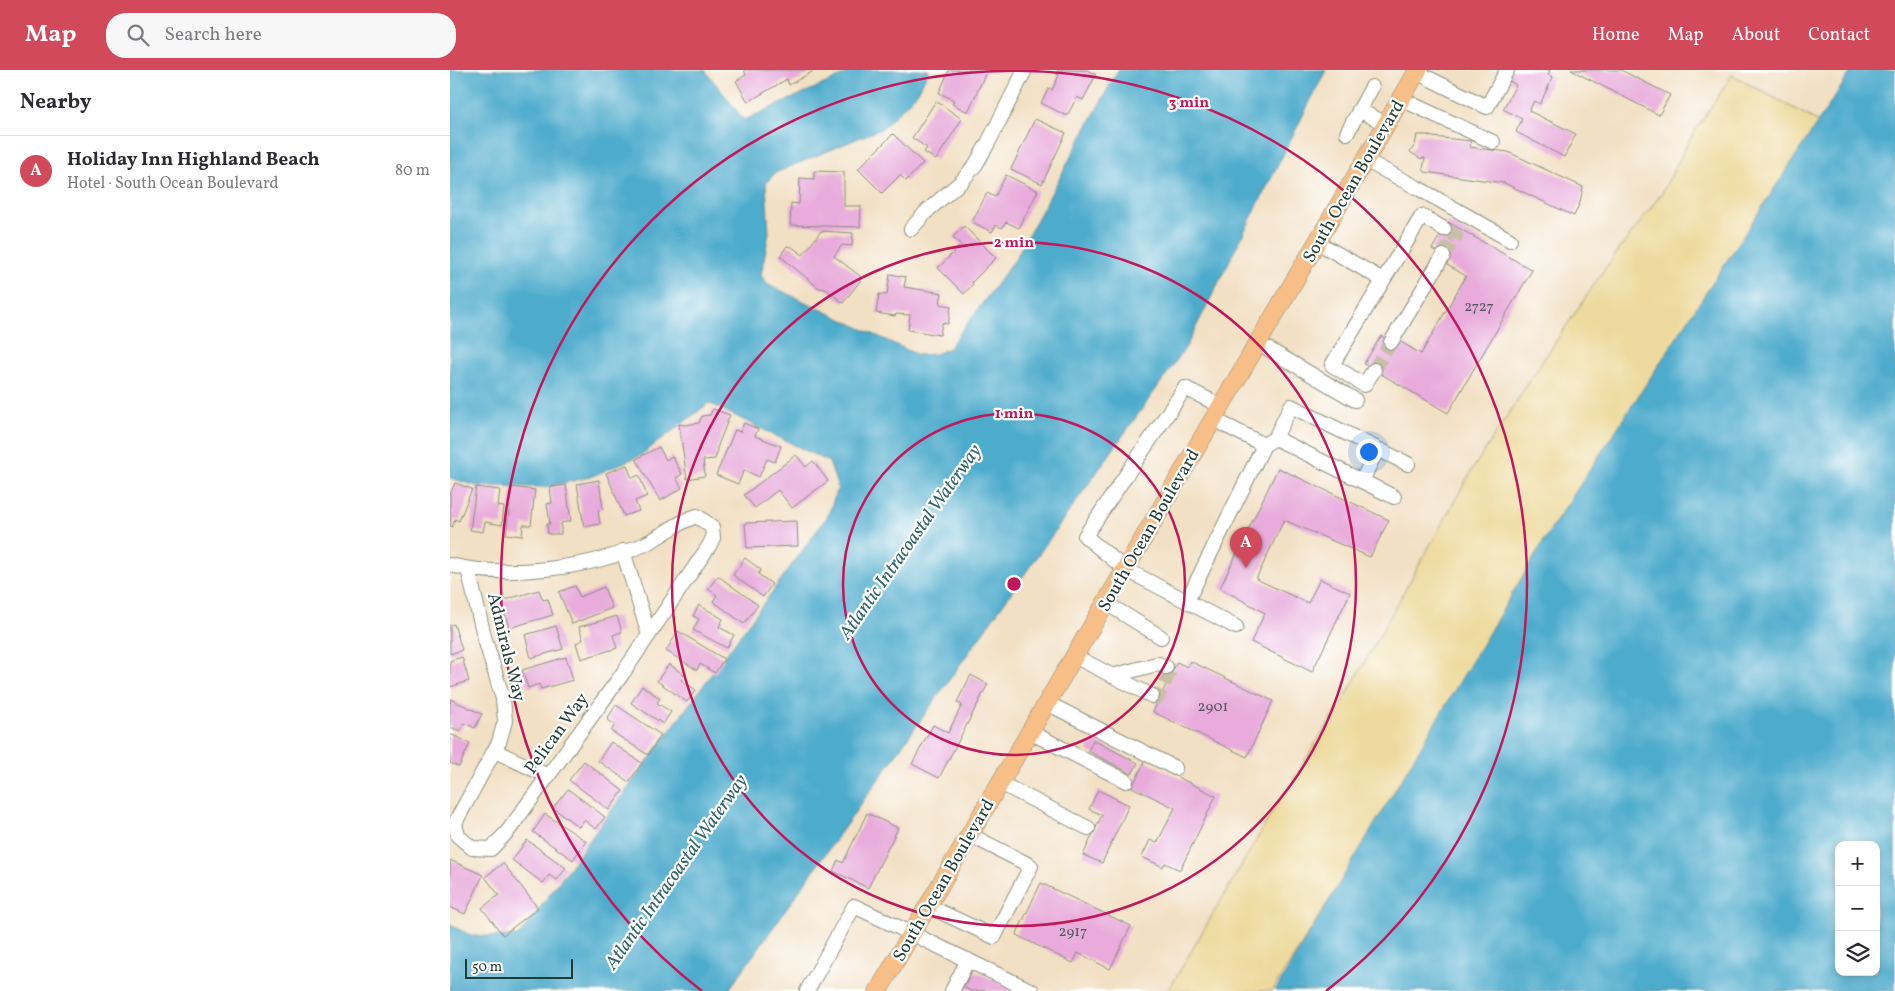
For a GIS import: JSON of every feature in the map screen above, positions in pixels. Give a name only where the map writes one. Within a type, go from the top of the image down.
[{"type":"main road","name":"South Ocean Boulevard","points":[[878,991],[1417,71]]},
{"type":"street","points":[[911,229],[928,210],[962,181],[976,164],[1025,70]]},
{"type":"street","points":[[1417,71],[1487,107],[1507,70]]},
{"type":"street","points":[[1347,133],[1372,87]]},
{"type":"street","points":[[1401,99],[1493,142]]},
{"type":"street","points":[[1359,110],[1386,124]]},
{"type":"street","points":[[1365,160],[1510,240]]},
{"type":"street","points":[[1374,370],[1364,385],[1332,365],[1422,216],[1444,229]]},
{"type":"street","points":[[1317,242],[1383,280]]},
{"type":"street","points":[[1391,342],[1443,256]]},
{"type":"street","points":[[1258,343],[1355,400]]},
{"type":"street","points":[[1236,627],[1125,569],[1085,536],[1185,388],[1217,412],[1269,442],[1362,481],[1394,497]]},
{"type":"street","points":[[1187,601],[1269,442],[1291,406],[1408,464]]},
{"type":"street","points":[[1362,481],[1377,449]]},
{"type":"street","name":"Pelican Way","points":[[450,565],[497,571],[533,571],[568,566],[623,552],[642,545],[668,532],[686,519],[696,516],[712,527],[713,538],[709,546],[649,635],[508,831],[491,849]]},
{"type":"street","points":[[623,552],[649,635]]},
{"type":"street","name":"Admirals Way","points":[[468,568],[484,636],[505,710],[503,732],[455,823],[458,836],[472,848],[491,849]]},
{"type":"street","points":[[1106,603],[1161,637]]},
{"type":"street","points":[[1074,656],[1152,696]]},
{"type":"street","points":[[1112,676],[1153,665],[1159,664],[1166,667]]},
{"type":"street","points":[[1047,704],[1175,768]]},
{"type":"street","points":[[1030,732],[1126,781]]},
{"type":"street","points":[[494,751],[548,776]]},
{"type":"street","points":[[1000,783],[1088,828]]},
{"type":"street","points":[[928,906],[994,937],[1031,866],[970,835]]},
{"type":"street","points":[[807,991],[854,906],[1032,991]]},
{"type":"street","points":[[952,991],[968,960]]},
{"type":"sand","points":[[1732,75],[1819,122],[1272,991],[1168,991],[1276,806],[1343,701],[1472,470],[1604,270],[1662,193],[1690,139]]},
{"type":"water","name":"Atlantic Intracoastal Waterway","points":[[450,70],[705,70],[744,120],[846,74],[849,70],[929,70],[918,92],[883,128],[775,173],[766,183],[769,233],[761,275],[767,284],[918,355],[936,354],[949,348],[1016,258],[1118,70],[1326,70],[1186,347],[728,991],[450,991],[450,925],[473,936],[519,936],[827,517],[838,488],[829,462],[709,403],[641,455],[590,477],[545,487],[477,486],[450,478]]},
{"type":"water","points":[[1852,70],[1895,70],[1895,991],[1275,991],[1549,532]]},
{"type":"building","points":[[744,70],[811,70],[812,72],[789,85],[787,79],[748,102],[736,81],[746,75]]},
{"type":"building","points":[[949,70],[987,70],[968,112],[952,104],[954,100],[939,93]]},
{"type":"building","points":[[1058,70],[1087,70],[1096,75],[1083,100],[1077,97],[1067,116],[1041,103],[1049,88],[1052,90],[1059,75],[1056,74]]},
{"type":"building","points":[[1509,70],[1550,70],[1548,75],[1553,77],[1540,104],[1534,101],[1529,111],[1576,134],[1564,157],[1516,132],[1522,119],[1503,109],[1516,85],[1505,78]]},
{"type":"building","points":[[1571,70],[1621,70],[1670,95],[1659,115]]},
{"type":"building","points":[[936,101],[962,119],[936,160],[924,152],[927,148],[912,138]]},
{"type":"building","points":[[1035,119],[1066,133],[1042,184],[1011,169]]},
{"type":"building","points":[[893,134],[923,163],[906,181],[900,175],[882,193],[858,169]]},
{"type":"building","points":[[1417,135],[1471,141],[1469,147],[1508,152],[1583,187],[1580,202],[1574,216],[1504,183],[1425,172],[1423,169],[1425,158],[1421,159],[1410,152],[1415,145]]},
{"type":"building","points":[[814,171],[844,172],[844,206],[861,206],[860,227],[790,225],[791,203],[799,204],[800,178],[814,179]]},
{"type":"building","points":[[1006,175],[1038,191],[1019,228],[1006,222],[1002,228],[996,225],[992,232],[972,222],[987,193],[995,197]]},
{"type":"building","points":[[1448,222],[1532,270],[1448,413],[1364,364],[1381,336],[1393,344],[1396,339],[1421,354],[1466,276],[1442,262],[1445,257],[1432,249]]},
{"type":"building","points":[[964,226],[996,258],[972,282],[973,284],[964,294],[938,268],[961,245],[953,237]]},
{"type":"building","points":[[821,231],[853,233],[852,246],[842,245],[834,256],[860,276],[860,281],[843,303],[826,289],[819,288],[780,256],[787,246],[792,247],[803,255]]},
{"type":"building","points":[[890,274],[906,277],[904,287],[942,293],[940,304],[951,306],[948,324],[942,323],[940,335],[908,330],[910,315],[896,314],[895,316],[876,313],[879,294],[887,295]]},
{"type":"building","points":[[713,409],[730,415],[717,448],[715,459],[703,460],[705,476],[687,479],[679,424],[699,423],[702,416],[710,415]]},
{"type":"building","points":[[744,423],[758,429],[755,436],[781,446],[775,462],[767,459],[759,477],[744,470],[738,484],[716,475],[735,430],[740,432]]},
{"type":"building","points":[[659,447],[666,460],[672,456],[682,474],[676,478],[682,488],[660,501],[636,459]]},
{"type":"building","points":[[796,455],[806,467],[813,461],[828,481],[792,508],[778,490],[755,508],[744,495]]},
{"type":"building","points":[[627,465],[632,478],[639,475],[647,496],[635,501],[639,511],[624,516],[606,473]]},
{"type":"building","points":[[1278,468],[1389,520],[1370,557],[1284,520],[1256,579],[1308,603],[1320,579],[1350,593],[1312,672],[1251,642],[1265,613],[1220,588]]},
{"type":"building","points":[[599,480],[603,509],[598,510],[600,524],[584,527],[577,484]]},
{"type":"building","points":[[455,483],[472,489],[459,521],[455,519],[452,527],[450,526],[450,494]]},
{"type":"building","points":[[566,485],[571,521],[561,523],[561,534],[548,534],[547,524],[550,524],[547,504],[552,503],[550,487]]},
{"type":"building","points":[[476,487],[500,490],[498,506],[504,507],[502,525],[485,522],[483,532],[470,530]]},
{"type":"building","points":[[512,487],[535,490],[531,525],[523,525],[522,536],[506,534]]},
{"type":"building","points":[[797,521],[798,546],[747,548],[745,523]]},
{"type":"building","points":[[745,558],[761,570],[758,574],[772,584],[763,597],[733,575]]},
{"type":"building","points":[[718,576],[758,605],[744,624],[713,601],[717,595],[708,589]]},
{"type":"building","points":[[575,586],[580,597],[604,587],[612,608],[572,624],[559,592]]},
{"type":"building","points":[[539,590],[543,600],[548,599],[553,615],[509,628],[501,601]]},
{"type":"building","points":[[699,605],[723,619],[719,627],[734,635],[727,648],[693,630],[699,619],[693,616]]},
{"type":"building","points":[[617,616],[622,632],[613,635],[617,648],[581,659],[576,643],[583,640],[579,627]]},
{"type":"building","points":[[454,624],[462,650],[450,654],[450,625]]},
{"type":"building","points":[[556,626],[563,649],[531,658],[525,635]]},
{"type":"building","points":[[678,631],[724,659],[715,673],[700,664],[697,670],[666,651]]},
{"type":"building","points":[[462,657],[469,681],[450,687],[450,661]]},
{"type":"building","points":[[566,657],[573,680],[541,689],[539,684],[528,688],[522,670]]},
{"type":"building","points":[[1190,661],[1273,701],[1247,757],[1153,712],[1177,662],[1187,667]]},
{"type":"building","points":[[669,664],[684,675],[681,680],[696,690],[687,702],[657,681]]},
{"type":"building","points":[[971,675],[988,684],[939,778],[912,764],[933,725],[948,733],[962,705],[957,702]]},
{"type":"building","points":[[642,686],[660,698],[657,703],[671,712],[663,724],[631,703]]},
{"type":"building","points":[[450,699],[482,714],[475,728],[464,723],[460,731],[450,727]]},
{"type":"building","points":[[616,705],[661,735],[648,755],[611,731],[615,725],[607,719]]},
{"type":"building","points":[[450,734],[470,743],[459,767],[450,763]]},
{"type":"building","points":[[1093,740],[1138,763],[1132,774],[1088,751]]},
{"type":"building","points":[[611,742],[642,763],[629,782],[598,761]]},
{"type":"building","points":[[584,761],[623,791],[609,810],[569,780]]},
{"type":"building","points":[[1145,761],[1216,796],[1180,870],[1165,863],[1163,867],[1142,857],[1150,840],[1157,843],[1175,808],[1132,787]]},
{"type":"building","points":[[568,789],[605,817],[596,829],[584,820],[579,827],[553,808]]},
{"type":"building","points":[[1098,790],[1129,805],[1102,863],[1083,855],[1102,815],[1089,809]]},
{"type":"building","points":[[867,813],[898,828],[868,888],[833,871],[838,860],[843,863]]},
{"type":"building","points":[[545,814],[586,841],[573,860],[533,832]]},
{"type":"building","points":[[527,840],[566,868],[557,880],[549,875],[543,883],[512,860]]},
{"type":"building","points":[[450,860],[483,875],[465,914],[450,907]]},
{"type":"building","points":[[503,863],[538,908],[503,935],[482,908],[499,895],[485,877]]},
{"type":"building","points":[[1041,883],[1131,926],[1110,969],[1078,953],[1073,963],[1016,935]]},
{"type":"building","points":[[972,970],[1016,991],[971,991],[964,987]]},
{"type":"tunnel","points":[[1443,256],[1456,236],[1444,229]]},
{"type":"tunnel","points":[[1374,370],[1391,342]]},
{"type":"tunnel","points":[[1152,696],[1157,698],[1171,669],[1166,667]]},
{"type":"place","name":"Holiday Inn Highland Beach","points":[[1246,568]]}]
